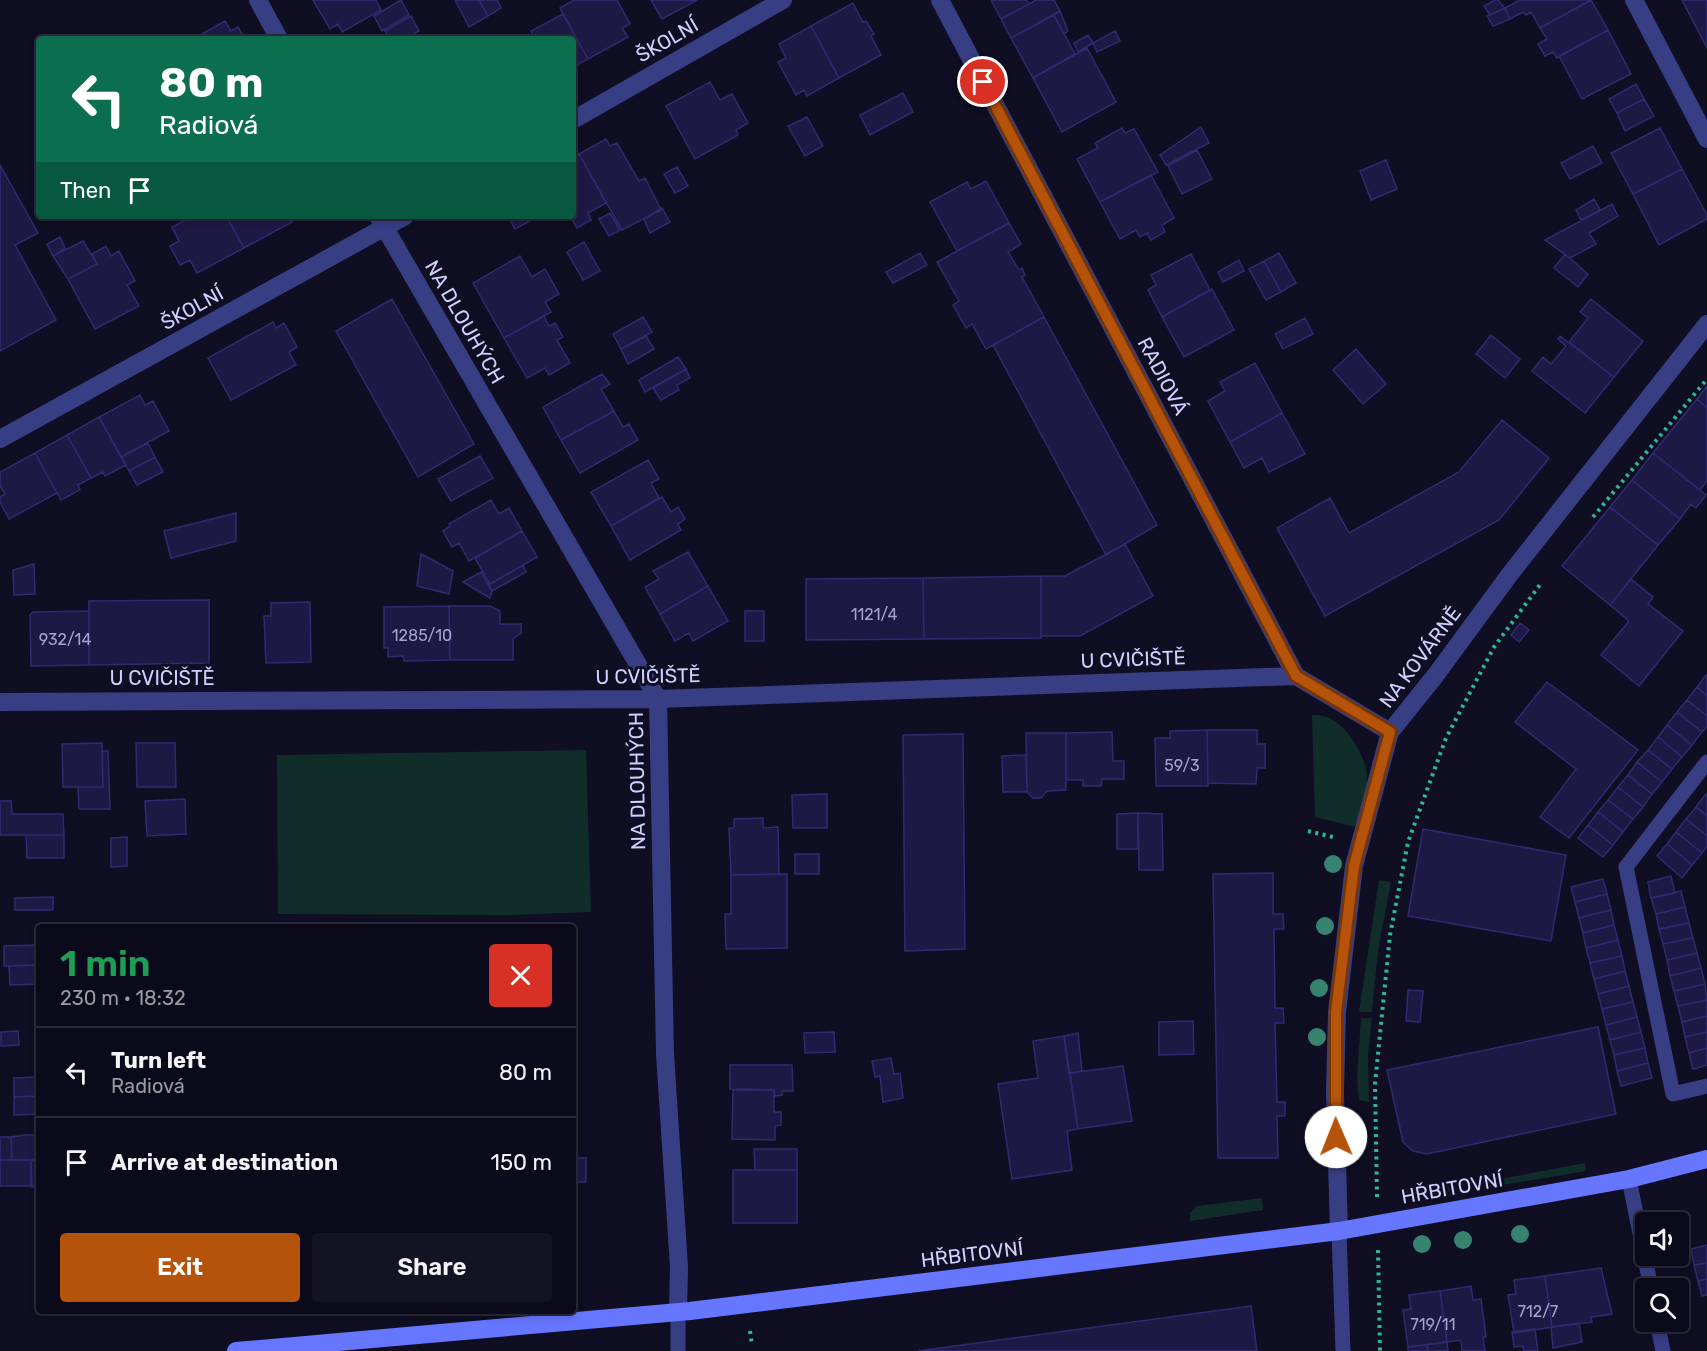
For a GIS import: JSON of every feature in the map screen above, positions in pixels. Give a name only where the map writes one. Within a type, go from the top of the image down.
[{"type":"street","points":[[258,0],[277,36]]},
{"type":"street","name":"ŠKOLNÍ","points":[[576,118],[783,0]]},
{"type":"street","name":"RADIOVÁ","points":[[940,0],[1296,676]]},
{"type":"street","points":[[1634,0],[1707,140]]},
{"type":"street","name":"ŠKOLNÍ","points":[[0,439],[381,222]]},
{"type":"street","name":"NA DLOUHÝCH","points":[[381,222],[658,699],[665,1054],[680,1267],[678,1312]]},
{"type":"street","name":"NA KOVÁRNĚ","points":[[1339,1232],[1335,1092],[1336,1012],[1354,866],[1390,732],[1435,676],[1517,565],[1707,324]]},
{"type":"street","points":[[1296,676],[1390,732]]},
{"type":"street","name":"U CVIČIŠTĚ","points":[[0,702],[658,699],[1296,676]]},
{"type":"street","name":"HŘBITOVNÍ","points":[[236,1351],[678,1312],[1339,1232],[1629,1179],[1707,1159]]},
{"type":"lane","points":[[1707,762],[1626,867],[1673,1094],[1707,1086]]},
{"type":"lane","points":[[1629,1179],[1649,1278]]},
{"type":"lane","points":[[1339,1232],[1343,1351]]},
{"type":"lane","points":[[678,1312],[678,1351]]},
{"type":"lane","points":[[1659,1332],[1663,1351]]},
{"type":"path","points":[[1589,522],[1707,379]]},
{"type":"path","points":[[1380,1351],[1375,1084],[1390,935],[1408,842],[1446,738],[1494,648],[1546,576]]},
{"type":"green space","points":[[1312,715],[1324,716],[1342,727],[1355,743],[1364,763],[1367,772],[1367,787],[1356,827],[1315,817]]},
{"type":"green space","points":[[586,750],[591,912],[512,915],[278,914],[277,755]]},
{"type":"green space","points":[[1379,880],[1391,882],[1378,951],[1372,1012],[1359,1012]]},
{"type":"green space","points":[[1361,1018],[1372,1018],[1368,1054],[1369,1102],[1359,1100],[1357,1077]]},
{"type":"green space","points":[[1585,1163],[1586,1171],[1497,1186],[1495,1180]]},
{"type":"green space","points":[[1464,1184],[1465,1191],[1403,1194],[1409,1189]]},
{"type":"green space","points":[[1262,1198],[1263,1210],[1190,1221],[1190,1213],[1197,1206]]},
{"type":"building","points":[[313,0],[376,0],[381,10],[342,32],[338,24],[330,29]]},
{"type":"building","points":[[401,0],[409,15],[382,31],[374,16]]},
{"type":"building","points":[[455,0],[479,0],[488,16],[469,27]]},
{"type":"building","points":[[479,0],[497,0],[501,8],[488,16]]},
{"type":"building","points":[[574,0],[617,0],[630,24],[622,28],[628,37],[588,59],[560,8]]},
{"type":"building","points":[[651,0],[697,0],[662,19]]},
{"type":"building","points":[[991,0],[1026,0],[1029,4],[1001,19]]},
{"type":"building","points":[[1036,0],[1054,0],[1060,11],[1011,38],[1001,19]]},
{"type":"building","points":[[1498,0],[1505,8],[1490,15],[1484,6]]},
{"type":"building","points":[[1520,0],[1591,0],[1540,28],[1531,12],[1526,15],[1523,12],[1510,19],[1505,8]]},
{"type":"building","points":[[1591,0],[1608,30],[1557,58],[1553,52],[1545,56],[1538,44],[1547,39],[1540,28]]},
{"type":"building","points":[[1682,0],[1707,0],[1707,48]]},
{"type":"building","points":[[853,3],[863,22],[866,21],[874,34],[871,36],[881,55],[839,78],[811,26]]},
{"type":"building","points":[[1505,8],[1510,19],[1493,26],[1487,16]]},
{"type":"building","points":[[1060,11],[1068,31],[1064,34],[1054,15]]},
{"type":"building","points":[[563,14],[575,36],[534,36],[531,31]]},
{"type":"building","points":[[1054,15],[1075,54],[1033,78],[1011,38]]},
{"type":"building","points":[[411,16],[419,31],[410,36],[388,36],[385,31]]},
{"type":"building","points":[[225,21],[231,31],[238,27],[243,36],[198,36]]},
{"type":"building","points":[[811,26],[839,78],[807,96],[804,90],[796,95],[778,62],[786,58],[779,44]]},
{"type":"building","points":[[1608,30],[1631,74],[1582,99],[1559,56]]},
{"type":"building","points":[[1115,31],[1120,41],[1097,52],[1093,43]]},
{"type":"building","points":[[1088,35],[1093,43],[1078,52],[1074,43]]},
{"type":"building","points":[[576,37],[588,59],[576,65]]},
{"type":"building","points":[[1087,48],[1116,102],[1062,132],[1033,78]]},
{"type":"building","points":[[710,82],[720,100],[732,94],[748,123],[736,130],[738,135],[695,159],[666,106]]},
{"type":"building","points":[[1636,84],[1644,99],[1617,113],[1609,99]]},
{"type":"building","points":[[903,93],[913,112],[870,135],[860,115]]},
{"type":"building","points":[[1644,99],[1654,116],[1625,131],[1617,113]]},
{"type":"building","points":[[807,117],[823,146],[805,156],[788,126]]},
{"type":"building","points":[[1201,127],[1209,143],[1166,165],[1160,155]]},
{"type":"building","points":[[1122,128],[1125,133],[1134,129],[1158,172],[1100,202],[1077,159],[1098,148],[1095,143]]},
{"type":"building","points":[[1660,128],[1682,169],[1633,194],[1611,153]]},
{"type":"building","points":[[606,139],[610,146],[617,143],[639,181],[645,178],[661,210],[622,230],[579,154]]},
{"type":"building","points":[[1593,146],[1602,163],[1570,179],[1561,163]]},
{"type":"building","points":[[1197,150],[1212,179],[1182,194],[1168,166]]},
{"type":"building","points":[[579,154],[606,203],[588,213],[591,220],[577,228],[572,219],[576,219],[576,156]]},
{"type":"building","points":[[1386,160],[1397,189],[1371,200],[1360,171]]},
{"type":"building","points":[[0,165],[38,233],[15,245],[56,320],[0,351]]},
{"type":"building","points":[[677,167],[688,186],[675,193],[664,174]]},
{"type":"building","points":[[1682,169],[1707,219],[1659,245],[1633,194]]},
{"type":"building","points":[[1151,175],[1174,218],[1162,225],[1165,232],[1151,240],[1147,233],[1140,237],[1136,230],[1120,239],[1100,202]]},
{"type":"building","points":[[986,181],[1009,223],[957,251],[930,202],[967,182],[971,189]]},
{"type":"building","points":[[1594,199],[1600,210],[1581,220],[1576,210]]},
{"type":"building","points":[[1612,204],[1618,216],[1589,233],[1596,244],[1570,258],[1545,240]]},
{"type":"building","points":[[662,208],[670,222],[650,233],[644,219]]},
{"type":"building","points":[[610,213],[620,230],[609,236],[599,219]]},
{"type":"building","points":[[187,219],[228,219],[244,248],[197,273],[190,260],[180,265],[170,246],[179,241],[172,227]]},
{"type":"building","points":[[228,219],[290,219],[292,222],[244,248]]},
{"type":"building","points":[[510,219],[532,220],[515,229]]},
{"type":"building","points":[[1009,223],[1021,244],[1008,252],[1019,270],[1022,268],[1025,275],[1022,277],[1044,317],[986,349],[972,324],[966,328],[953,305],[959,301],[937,262]]},
{"type":"building","points":[[60,237],[65,248],[53,256],[47,244]]},
{"type":"building","points":[[83,241],[97,264],[68,279],[53,256]]},
{"type":"building","points":[[584,242],[600,271],[583,280],[567,252]]},
{"type":"building","points":[[106,246],[111,256],[119,251],[135,281],[127,285],[139,306],[95,329],[68,279],[97,264],[92,254]]},
{"type":"building","points":[[920,253],[927,265],[893,283],[886,272]]},
{"type":"building","points":[[1279,253],[1296,283],[1281,292],[1264,261]]},
{"type":"building","points":[[1191,254],[1210,290],[1162,317],[1148,290],[1156,285],[1151,275]]},
{"type":"building","points":[[1565,254],[1588,274],[1578,287],[1554,268]]},
{"type":"building","points":[[520,256],[532,277],[545,269],[559,294],[545,302],[551,312],[504,338],[473,283]]},
{"type":"building","points":[[1239,260],[1244,271],[1223,282],[1218,272]]},
{"type":"building","points":[[1264,261],[1281,292],[1266,300],[1249,269]]},
{"type":"building","points":[[1212,289],[1234,330],[1184,357],[1162,317]]},
{"type":"building","points":[[392,299],[474,444],[418,477],[336,331]]},
{"type":"building","points":[[1591,299],[1643,341],[1614,377],[1569,342],[1588,318],[1580,312]]},
{"type":"building","points":[[544,316],[549,326],[555,323],[563,337],[557,340],[570,363],[549,375],[545,368],[527,378],[504,338]]},
{"type":"building","points":[[643,317],[652,332],[621,349],[613,334]]},
{"type":"building","points":[[1044,317],[1157,525],[1106,555],[993,345]]},
{"type":"building","points":[[1305,318],[1313,334],[1283,349],[1275,334]]},
{"type":"building","points":[[273,322],[276,328],[284,323],[297,347],[289,352],[296,365],[231,400],[208,358]]},
{"type":"building","points":[[1491,335],[1520,359],[1505,378],[1476,354]]},
{"type":"building","points":[[646,336],[654,349],[628,364],[621,349]]},
{"type":"building","points":[[1560,336],[1614,377],[1585,413],[1532,371],[1543,357],[1551,364],[1566,346],[1558,339]]},
{"type":"building","points":[[1356,349],[1386,384],[1363,404],[1333,370]]},
{"type":"building","points":[[678,357],[686,369],[645,392],[639,380]]},
{"type":"building","points":[[1255,363],[1282,413],[1230,442],[1208,401],[1225,391],[1220,382]]},
{"type":"building","points":[[686,369],[690,378],[677,385],[679,390],[661,400],[653,388]]},
{"type":"building","points":[[602,374],[610,384],[601,389],[614,411],[561,440],[543,407]]},
{"type":"building","points":[[1707,386],[1707,408],[1697,399]]},
{"type":"building","points":[[140,395],[145,405],[153,401],[169,431],[121,457],[99,417]]},
{"type":"building","points":[[1697,399],[1707,408],[1707,481],[1700,490],[1653,453]]},
{"type":"building","points":[[614,411],[623,427],[629,424],[638,440],[580,473],[561,440]]},
{"type":"building","points":[[1282,413],[1305,454],[1269,472],[1262,458],[1244,468],[1230,442]]},
{"type":"building","points":[[99,417],[126,465],[105,476],[103,472],[91,478],[67,435]]},
{"type":"building","points":[[1502,420],[1549,458],[1499,520],[1325,616],[1277,528],[1330,498],[1349,533],[1459,472]]},
{"type":"building","points":[[67,435],[91,478],[78,485],[80,490],[61,500],[35,453]]},
{"type":"building","points":[[148,443],[155,457],[129,471],[121,457]]},
{"type":"building","points":[[35,453],[57,493],[9,519],[0,502],[0,497],[5,494],[0,486],[0,472]]},
{"type":"building","points":[[1653,453],[1706,495],[1696,508],[1691,504],[1680,519],[1632,480]]},
{"type":"building","points":[[480,456],[493,478],[451,501],[438,479]]},
{"type":"building","points":[[155,457],[163,472],[137,485],[129,471]]},
{"type":"building","points":[[648,460],[659,479],[651,483],[659,498],[611,526],[591,492]]},
{"type":"building","points":[[1632,480],[1680,519],[1658,545],[1610,507]]},
{"type":"building","points":[[662,497],[671,512],[678,507],[685,519],[678,524],[681,530],[630,560],[611,526]]},
{"type":"building","points":[[491,500],[499,514],[509,508],[522,531],[469,561],[459,543],[452,547],[443,531],[450,526],[449,524]]},
{"type":"building","points":[[1610,507],[1658,545],[1610,605],[1562,566]]},
{"type":"building","points":[[236,513],[236,541],[171,558],[164,531]]},
{"type":"building","points":[[522,531],[537,557],[490,584],[475,558]]},
{"type":"building","points":[[1125,544],[1153,596],[1080,636],[1041,636],[1041,576],[1065,576]]},
{"type":"building","points":[[688,552],[708,586],[660,614],[645,587],[659,579],[653,571]]},
{"type":"building","points":[[421,554],[453,571],[449,594],[417,586]]},
{"type":"building","points":[[34,564],[35,594],[14,595],[13,570]]},
{"type":"building","points":[[523,565],[526,572],[492,591],[487,583],[490,584]]},
{"type":"building","points":[[481,572],[492,591],[490,598],[463,582]]},
{"type":"building","points":[[1041,576],[1041,638],[924,639],[923,578]]},
{"type":"building","points":[[923,578],[924,639],[806,640],[806,579]]},
{"type":"building","points":[[1631,579],[1653,597],[1648,604],[1683,631],[1639,686],[1601,655],[1629,621],[1610,605]]},
{"type":"building","points":[[708,586],[728,621],[693,641],[689,633],[675,641],[660,614]]},
{"type":"building","points":[[209,600],[209,663],[89,665],[89,601]]},
{"type":"building","points":[[310,602],[311,662],[266,663],[264,616],[271,616],[271,603]]},
{"type":"building","points":[[449,606],[490,606],[500,611],[500,624],[521,624],[521,633],[513,639],[513,660],[450,660]]},
{"type":"building","points":[[449,606],[450,660],[404,661],[403,656],[388,657],[388,648],[384,648],[384,607]]},
{"type":"building","points":[[89,611],[89,665],[31,666],[30,615],[33,612]]},
{"type":"building","points":[[745,611],[764,611],[764,641],[745,641]]},
{"type":"building","points":[[1520,623],[1529,630],[1519,642],[1511,635]]},
{"type":"building","points":[[1707,675],[1707,696],[1697,687]]},
{"type":"building","points":[[1547,682],[1638,750],[1569,838],[1540,817],[1576,769],[1515,722]]},
{"type":"building","points":[[1697,687],[1707,696],[1707,716],[1687,700]]},
{"type":"building","points":[[1687,700],[1707,716],[1707,726],[1702,732],[1677,712]]},
{"type":"building","points":[[1677,712],[1702,732],[1692,745],[1667,725]]},
{"type":"building","points":[[1667,725],[1692,745],[1682,757],[1658,737]]},
{"type":"building","points":[[1207,730],[1208,786],[1156,786],[1155,738],[1170,738],[1170,731]]},
{"type":"building","points":[[1207,730],[1257,730],[1257,744],[1265,744],[1265,768],[1257,768],[1256,784],[1208,783]]},
{"type":"building","points":[[1112,732],[1113,761],[1124,761],[1124,779],[1102,779],[1101,786],[1083,786],[1083,780],[1066,780],[1066,733]]},
{"type":"building","points":[[1026,733],[1066,733],[1066,790],[1047,791],[1041,798],[1033,798],[1027,792]]},
{"type":"building","points":[[963,734],[965,949],[905,951],[903,735]]},
{"type":"building","points":[[1658,737],[1682,757],[1672,769],[1648,750]]},
{"type":"building","points":[[102,743],[103,787],[63,787],[62,744]]},
{"type":"building","points":[[136,743],[175,743],[176,787],[137,787]]},
{"type":"building","points":[[1648,750],[1672,769],[1662,782],[1637,762]]},
{"type":"building","points":[[102,751],[108,751],[110,809],[79,809],[78,787],[103,787]]},
{"type":"building","points":[[1026,755],[1027,792],[1003,792],[1002,756]]},
{"type":"building","points":[[1637,762],[1662,782],[1652,794],[1628,775]]},
{"type":"building","points":[[1628,775],[1652,794],[1643,807],[1618,787]]},
{"type":"building","points":[[1618,787],[1643,807],[1633,819],[1608,800]]},
{"type":"building","points":[[827,794],[827,828],[793,828],[792,795]]},
{"type":"building","points":[[1707,795],[1707,816],[1696,807]]},
{"type":"building","points":[[185,799],[186,834],[147,836],[145,801]]},
{"type":"building","points":[[1608,800],[1633,819],[1623,832],[1598,812]]},
{"type":"building","points":[[0,801],[11,801],[12,814],[63,814],[64,835],[0,835]]},
{"type":"building","points":[[1696,807],[1707,816],[1707,836],[1686,819]]},
{"type":"building","points":[[1598,812],[1623,832],[1613,845],[1588,825]]},
{"type":"building","points":[[1138,813],[1138,849],[1117,849],[1117,814]]},
{"type":"building","points":[[1138,813],[1162,814],[1163,870],[1139,870]]},
{"type":"building","points":[[763,818],[763,828],[778,827],[779,874],[731,875],[729,828],[734,828],[734,819]]},
{"type":"building","points":[[1686,819],[1707,836],[1707,846],[1702,853],[1676,832]]},
{"type":"building","points":[[1588,825],[1613,845],[1603,857],[1578,838]]},
{"type":"building","points":[[1423,829],[1566,855],[1551,941],[1408,916]]},
{"type":"building","points":[[1676,832],[1702,853],[1692,865],[1667,844]]},
{"type":"building","points":[[26,835],[64,835],[64,858],[27,858]]},
{"type":"building","points":[[127,837],[127,866],[111,867],[111,838]]},
{"type":"building","points":[[1667,844],[1692,865],[1682,878],[1657,856]]},
{"type":"building","points":[[795,854],[819,854],[819,874],[795,874]]},
{"type":"building","points":[[1273,873],[1273,914],[1283,914],[1284,929],[1274,929],[1275,1008],[1283,1008],[1284,1023],[1275,1023],[1277,1102],[1285,1102],[1285,1116],[1277,1116],[1278,1158],[1218,1158],[1213,874]]},
{"type":"building","points":[[787,874],[787,948],[726,949],[725,914],[731,914],[731,875]]},
{"type":"building","points":[[1671,876],[1675,893],[1651,898],[1648,882]]},
{"type":"building","points":[[1603,879],[1607,894],[1575,902],[1571,887]]},
{"type":"building","points":[[1681,891],[1685,907],[1656,914],[1651,898]]},
{"type":"building","points":[[1607,894],[1611,910],[1579,918],[1575,902]]},
{"type":"building","points":[[53,897],[53,910],[15,910],[15,898]]},
{"type":"building","points":[[1685,907],[1689,923],[1659,929],[1656,914]]},
{"type":"building","points":[[1611,910],[1614,925],[1583,933],[1579,918]]},
{"type":"building","points":[[1689,923],[1693,938],[1663,944],[1659,929]]},
{"type":"building","points":[[1614,925],[1618,940],[1586,948],[1583,933]]},
{"type":"building","points":[[1693,938],[1697,953],[1667,960],[1663,944]]},
{"type":"building","points":[[1618,940],[1622,956],[1590,963],[1586,948]]},
{"type":"building","points":[[36,945],[36,965],[4,966],[4,946]]},
{"type":"building","points":[[1697,953],[1701,968],[1670,976],[1667,960]]},
{"type":"building","points":[[1622,956],[1625,971],[1594,979],[1590,963]]},
{"type":"building","points":[[36,965],[36,984],[10,985],[9,966]]},
{"type":"building","points":[[1701,968],[1705,984],[1674,991],[1670,976]]},
{"type":"building","points":[[1625,971],[1629,986],[1598,994],[1594,979]]},
{"type":"building","points":[[1705,984],[1707,1000],[1678,1006],[1674,991]]},
{"type":"building","points":[[1629,986],[1633,1002],[1602,1009],[1598,994]]},
{"type":"building","points":[[1408,990],[1423,991],[1420,1022],[1406,1021]]},
{"type":"building","points":[[1707,1000],[1707,1016],[1682,1022],[1678,1006]]},
{"type":"building","points":[[1633,1002],[1637,1017],[1606,1025],[1602,1009]]},
{"type":"building","points":[[1707,1016],[1707,1032],[1685,1037],[1682,1022]]},
{"type":"building","points":[[1637,1017],[1641,1032],[1610,1040],[1606,1025]]},
{"type":"building","points":[[1193,1021],[1194,1054],[1159,1055],[1159,1022]]},
{"type":"building","points":[[1598,1027],[1616,1114],[1427,1154],[1413,1151],[1403,1142],[1387,1070]]},
{"type":"building","points":[[18,1031],[19,1045],[1,1046],[1,1032]]},
{"type":"building","points":[[834,1032],[835,1052],[805,1053],[804,1033]]},
{"type":"building","points":[[1641,1032],[1645,1048],[1614,1055],[1610,1040]]},
{"type":"building","points":[[1707,1032],[1707,1048],[1689,1053],[1685,1037]]},
{"type":"building","points":[[1078,1033],[1082,1071],[1069,1074],[1064,1036]]},
{"type":"building","points":[[1064,1036],[1078,1129],[1067,1131],[1072,1170],[1012,1179],[998,1084],[1038,1078],[1033,1041]]},
{"type":"building","points":[[1645,1048],[1648,1063],[1617,1071],[1614,1055]]},
{"type":"building","points":[[1707,1048],[1707,1065],[1693,1069],[1689,1053]]},
{"type":"building","points":[[891,1058],[894,1074],[900,1073],[903,1098],[883,1102],[880,1076],[875,1077],[872,1061]]},
{"type":"building","points":[[1648,1063],[1652,1078],[1621,1086],[1617,1071]]},
{"type":"building","points":[[730,1065],[792,1065],[793,1091],[782,1091],[782,1095],[775,1096],[774,1090],[730,1089]]},
{"type":"building","points":[[1123,1066],[1132,1121],[1078,1129],[1070,1073]]},
{"type":"building","points":[[36,1077],[36,1096],[14,1097],[14,1078]]},
{"type":"building","points":[[733,1090],[774,1090],[774,1112],[781,1112],[781,1125],[775,1126],[775,1140],[732,1139]]},
{"type":"building","points":[[36,1096],[36,1114],[14,1115],[14,1097]]},
{"type":"building","points":[[36,1135],[36,1160],[12,1160],[11,1137]]},
{"type":"building","points":[[0,1137],[11,1137],[12,1160],[0,1160]]},
{"type":"building","points":[[754,1149],[797,1149],[797,1170],[755,1170]]},
{"type":"building","points":[[576,1158],[586,1158],[586,1182],[576,1182]]},
{"type":"building","points":[[0,1160],[31,1160],[31,1186],[0,1186]]},
{"type":"building","points":[[31,1160],[36,1160],[36,1187],[32,1187]]},
{"type":"building","points":[[733,1170],[797,1170],[797,1223],[733,1223]]},
{"type":"building","points":[[1707,1245],[1707,1263],[1694,1265],[1691,1249]]},
{"type":"building","points":[[1707,1263],[1707,1279],[1698,1281],[1694,1265]]},
{"type":"building","points":[[1601,1268],[1612,1314],[1591,1317],[1592,1322],[1552,1327],[1545,1276]]},
{"type":"building","points":[[1545,1276],[1552,1327],[1514,1333],[1508,1295],[1516,1294],[1514,1280]]},
{"type":"building","points":[[1707,1279],[1707,1295],[1702,1296],[1698,1281]]},
{"type":"building","points":[[1471,1286],[1473,1300],[1481,1299],[1486,1337],[1483,1337],[1485,1351],[1462,1351],[1461,1340],[1447,1342],[1440,1291]]},
{"type":"building","points":[[1440,1291],[1447,1342],[1408,1347],[1403,1310],[1411,1309],[1409,1295]]},
{"type":"building","points":[[1251,1306],[1257,1351],[918,1351]]},
{"type":"building","points":[[1579,1323],[1582,1342],[1553,1348],[1551,1327]]},
{"type":"building","points":[[1535,1329],[1538,1351],[1524,1351],[1523,1346],[1514,1347],[1512,1332]]},
{"type":"building","points":[[1447,1342],[1448,1351],[1428,1351],[1427,1345]]},
{"type":"building","points":[[1427,1345],[1428,1351],[1408,1351],[1408,1347]]},
{"type":"route","points":[[983,82],[1296,676],[1390,732],[1354,866],[1336,1012],[1336,1137]]}]
